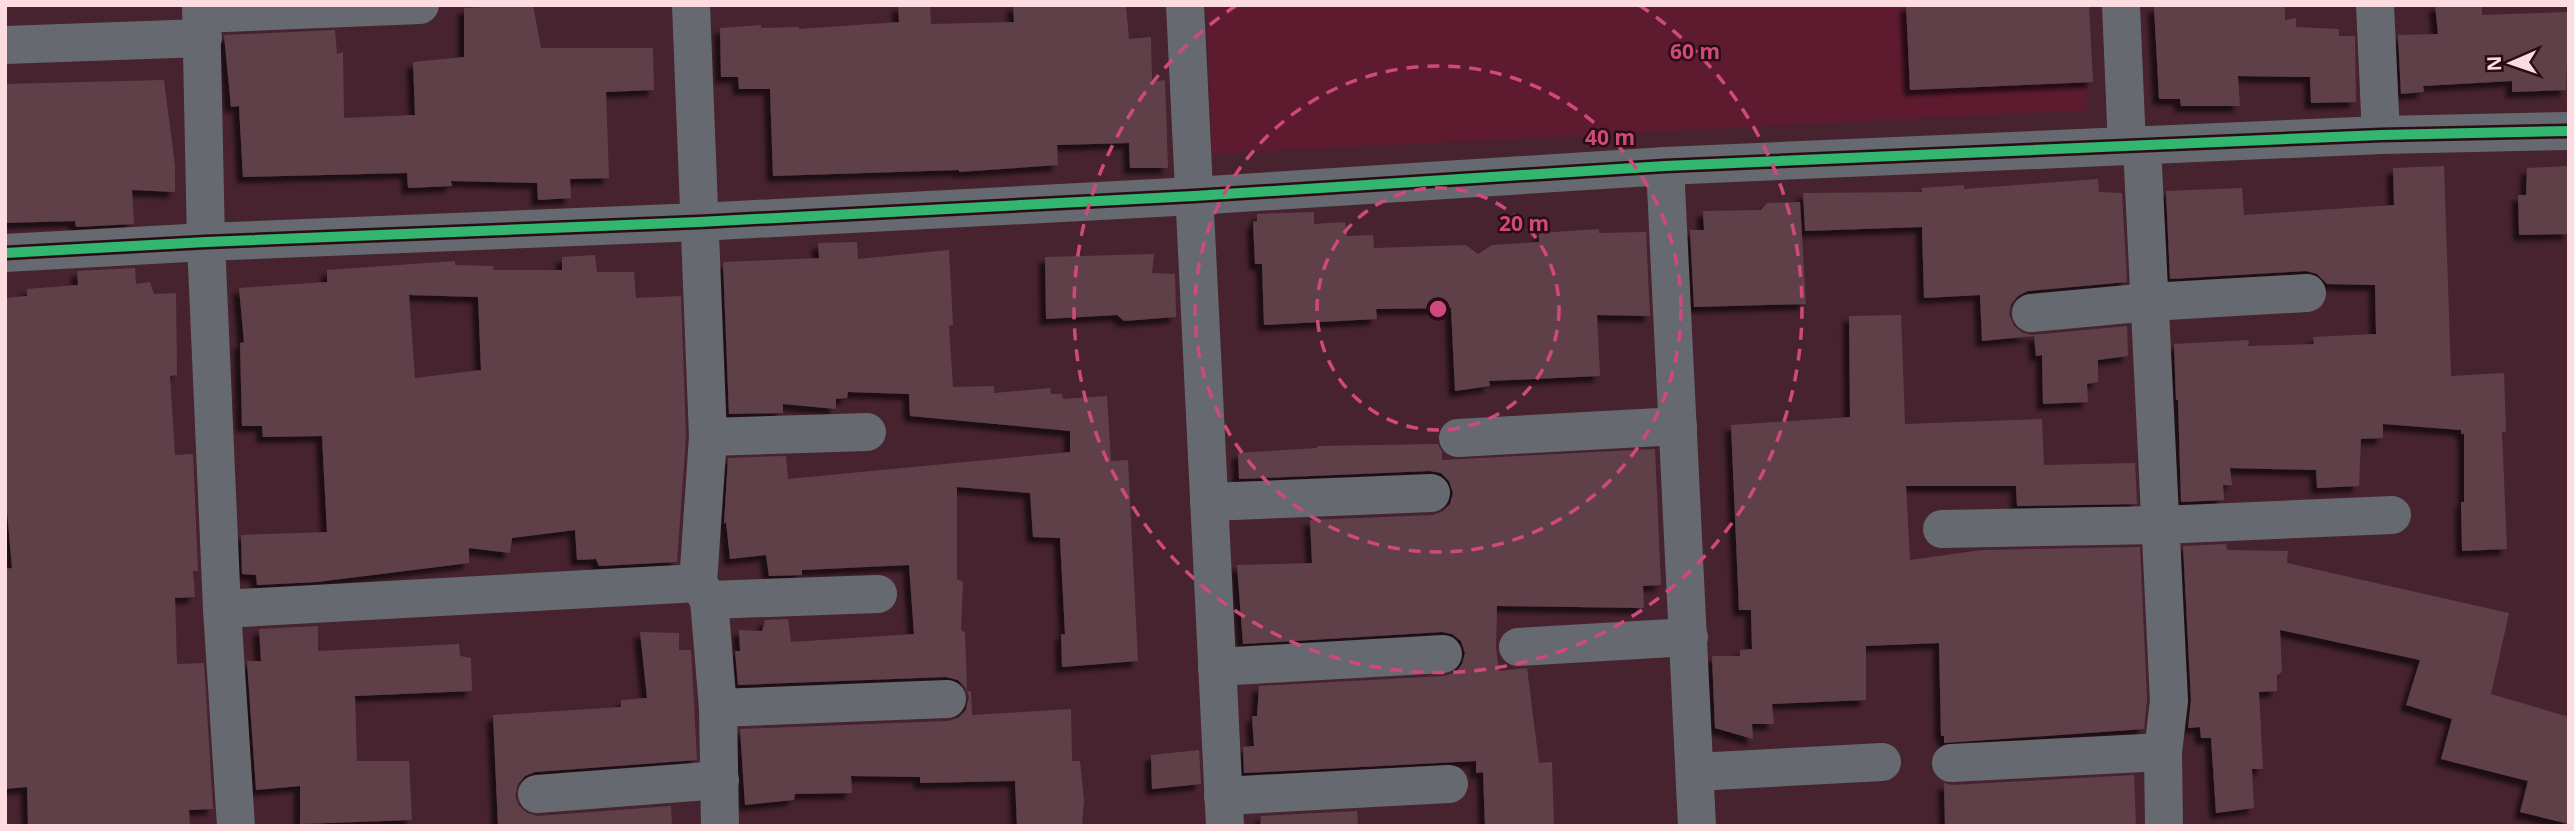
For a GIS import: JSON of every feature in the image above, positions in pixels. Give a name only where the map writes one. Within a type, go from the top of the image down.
[{"type":"street","points":[[5,45],[202,19],[420,5]]},
{"type":"street","points":[[691,5],[708,437],[704,591],[718,708],[720,826]]},
{"type":"street","points":[[1185,5],[1224,811],[1449,784]]},
{"type":"street","points":[[2121,5],[2150,302],[2169,701],[2163,752],[2164,826]]},
{"type":"street","points":[[2375,5],[2381,135]]},
{"type":"street","points":[[202,19],[206,242],[222,609],[236,826]]},
{"type":"street","points":[[5,253],[699,222],[1194,196],[1665,166],[2381,135],[2569,131]]},
{"type":"street","points":[[1665,166],[1697,826]]},
{"type":"street","points":[[2031,313],[2150,302],[2307,293]]},
{"type":"street","points":[[1458,438],[1678,426]]},
{"type":"street","points":[[708,437],[867,432]]},
{"type":"street","points":[[1209,502],[1431,493]]},
{"type":"street","points":[[1942,529],[2160,525],[2392,515]]},
{"type":"street","points":[[222,609],[704,591],[878,594]]},
{"type":"street","points":[[1518,647],[1689,637]]},
{"type":"street","points":[[1217,667],[1443,654]]},
{"type":"street","points":[[718,708],[947,699]]},
{"type":"street","points":[[1951,763],[2163,752]]},
{"type":"street","points":[[1695,772],[1882,762]]},
{"type":"street","points":[[537,794],[720,779]]},
{"type":"shaded area","points":[[1207,5],[2084,5],[2087,110],[1212,154]]},
{"type":"building","points":[[533,5],[541,48],[653,48],[654,90],[606,92],[609,178],[570,179],[571,198],[538,200],[537,183],[451,181],[452,186],[408,188],[407,173],[243,177],[239,106],[231,107],[224,35],[335,30],[337,54],[343,52],[344,118],[415,115],[413,62],[464,57],[464,8]]},
{"type":"building","points":[[898,5],[930,5],[931,24],[1014,22],[1013,5],[1126,5],[1129,39],[1151,37],[1152,82],[1165,80],[1168,168],[1130,168],[1129,143],[1057,145],[1058,165],[959,172],[773,176],[770,89],[739,89],[738,77],[721,77],[720,28],[761,25],[761,28],[799,29],[899,22]]},
{"type":"building","points":[[1906,5],[2089,5],[2093,82],[1910,90]]},
{"type":"building","points":[[2285,5],[2285,20],[2296,18],[2296,27],[2339,29],[2339,36],[2355,36],[2356,102],[2311,103],[2310,77],[2238,76],[2240,106],[2181,106],[2180,99],[2159,99],[2154,7]]},
{"type":"building","points":[[2435,5],[2482,5],[2482,15],[2569,12],[2566,90],[2512,92],[2512,81],[2423,86],[2424,92],[2401,94],[2398,35],[2438,34]]},
{"type":"building","points":[[164,80],[175,166],[175,192],[132,190],[134,224],[76,227],[75,221],[5,223],[5,84]]},
{"type":"building","points":[[2444,166],[2451,376],[2504,373],[2506,432],[2502,432],[2507,549],[2462,551],[2464,434],[2461,434],[2461,430],[2383,424],[2383,438],[2361,439],[2359,486],[2317,488],[2316,470],[2230,468],[2232,485],[2223,485],[2224,500],[2181,502],[2174,344],[2249,340],[2248,346],[2314,344],[2313,337],[2376,334],[2375,285],[2327,284],[2317,274],[2306,271],[2170,279],[2166,191],[2242,188],[2244,215],[2394,205],[2393,168]]},
{"type":"building","points":[[2569,166],[2569,234],[2519,235],[2518,195],[2526,195],[2527,168]]},
{"type":"building","points":[[2098,179],[2099,192],[2122,193],[2127,282],[2028,291],[2018,296],[2011,304],[2009,314],[2014,326],[2023,333],[2032,335],[2127,326],[2128,356],[2098,360],[2098,382],[2087,384],[2088,402],[2043,404],[2042,355],[2036,356],[2034,336],[1982,341],[1980,295],[1924,298],[1922,227],[1805,231],[1803,193],[1922,192],[1922,188],[1964,185],[1964,189]]},
{"type":"building","points":[[1800,202],[1806,304],[1694,307],[1690,230],[1704,230],[1703,211],[1761,210],[1767,203]]},
{"type":"building","points":[[1314,212],[1314,224],[1345,222],[1347,236],[1373,235],[1374,248],[1466,245],[1478,254],[1492,245],[1539,242],[1539,233],[1599,229],[1599,233],[1646,232],[1650,316],[1597,315],[1600,376],[1489,381],[1490,386],[1455,391],[1451,308],[1376,309],[1377,319],[1264,325],[1262,264],[1255,264],[1253,222],[1257,221],[1257,214]]},
{"type":"building","points":[[857,242],[858,259],[949,250],[953,325],[949,326],[953,387],[994,386],[994,393],[1050,388],[1051,394],[1062,394],[1063,399],[1107,396],[1111,461],[1128,460],[1138,661],[1062,667],[1061,634],[1065,634],[1060,538],[1033,537],[1030,493],[957,487],[957,579],[963,582],[961,630],[965,632],[967,691],[958,680],[946,677],[738,685],[735,651],[740,651],[739,630],[762,631],[765,620],[788,619],[791,642],[914,634],[909,565],[802,570],[802,575],[769,576],[766,555],[730,559],[726,522],[724,524],[728,458],[786,456],[788,479],[1070,452],[1070,431],[910,416],[909,394],[848,392],[847,398],[836,399],[836,409],[783,404],[783,413],[729,414],[723,262],[819,258],[818,243]]},
{"type":"building","points":[[1154,254],[1152,273],[1175,274],[1176,317],[1124,321],[1117,315],[1046,319],[1045,257]]},
{"type":"building","points":[[595,255],[597,272],[634,272],[636,298],[681,296],[686,437],[677,562],[599,566],[596,559],[577,560],[575,530],[512,538],[510,553],[469,548],[469,563],[317,582],[257,585],[256,575],[242,574],[241,535],[327,532],[322,436],[263,437],[262,426],[242,426],[240,343],[244,342],[239,288],[327,282],[327,270],[455,261],[455,265],[493,266],[494,270],[562,270],[562,257]],"holes":[[[409,295],[478,297],[481,370],[415,378]]]},
{"type":"building","points":[[135,268],[136,284],[150,282],[154,294],[176,293],[177,375],[170,376],[175,455],[193,454],[198,571],[193,571],[195,597],[175,598],[177,664],[204,663],[213,809],[189,810],[190,826],[28,826],[27,787],[5,789],[5,569],[12,568],[5,488],[5,298],[27,296],[27,289],[78,285],[77,271]]},
{"type":"building","points":[[1901,315],[1905,424],[2042,419],[2044,465],[2135,463],[2137,504],[2017,506],[2016,486],[1906,486],[1910,560],[1982,550],[2140,547],[2147,700],[2144,729],[1944,743],[1944,736],[1941,736],[1939,643],[1866,646],[1866,700],[1772,704],[1774,724],[1752,724],[1753,739],[1715,728],[1712,656],[1740,656],[1740,650],[1752,649],[1751,610],[1739,610],[1731,425],[1850,417],[1849,316]]},
{"type":"building","points":[[1438,444],[1442,460],[1655,449],[1661,585],[1643,586],[1644,608],[1497,606],[1496,648],[1499,671],[1527,668],[1539,763],[1552,762],[1554,826],[1485,826],[1483,772],[1476,773],[1476,761],[1244,773],[1243,747],[1254,746],[1252,716],[1257,716],[1259,686],[1444,676],[1456,672],[1465,653],[1461,641],[1452,634],[1442,632],[1243,644],[1237,565],[1312,563],[1310,520],[1433,515],[1450,504],[1453,493],[1449,481],[1441,473],[1430,471],[1239,479],[1238,453],[1317,446]]},
{"type":"building","points":[[2226,544],[2227,550],[2288,551],[2287,563],[2509,613],[2491,694],[2569,717],[2569,824],[2520,812],[2528,781],[2441,759],[2452,719],[2406,705],[2420,660],[2280,630],[2282,672],[2277,675],[2277,691],[2259,692],[2263,769],[2252,769],[2254,808],[2216,813],[2211,738],[2201,738],[2200,727],[2188,728],[2191,700],[2183,546]]},
{"type":"building","points":[[318,626],[318,651],[459,644],[460,656],[471,658],[472,691],[355,696],[357,761],[409,761],[412,820],[300,824],[300,786],[256,790],[247,661],[261,661],[259,629]]},
{"type":"building","points":[[640,632],[679,633],[679,650],[691,650],[697,760],[535,772],[525,776],[518,784],[515,796],[519,806],[527,813],[538,816],[671,806],[672,826],[498,826],[493,715],[621,707],[621,700],[647,698]]},
{"type":"building","points":[[967,691],[971,691],[972,715],[1071,709],[1072,761],[1080,761],[1084,800],[1082,826],[1017,826],[1015,781],[920,783],[920,777],[851,776],[852,793],[795,794],[794,800],[745,805],[740,729],[948,721],[958,718],[966,710],[969,697]]},
{"type":"building","points":[[1199,750],[1201,784],[1152,789],[1151,755]]},
{"type":"building","points":[[2134,775],[2136,826],[1945,826],[1944,783],[1952,785]]},
{"type":"building","points":[[1357,811],[1358,826],[1260,826],[1261,816]]},
{"type":"cycle path","points":[[5,253],[699,222],[1194,196],[1665,166],[2381,135],[2569,131]]}]
